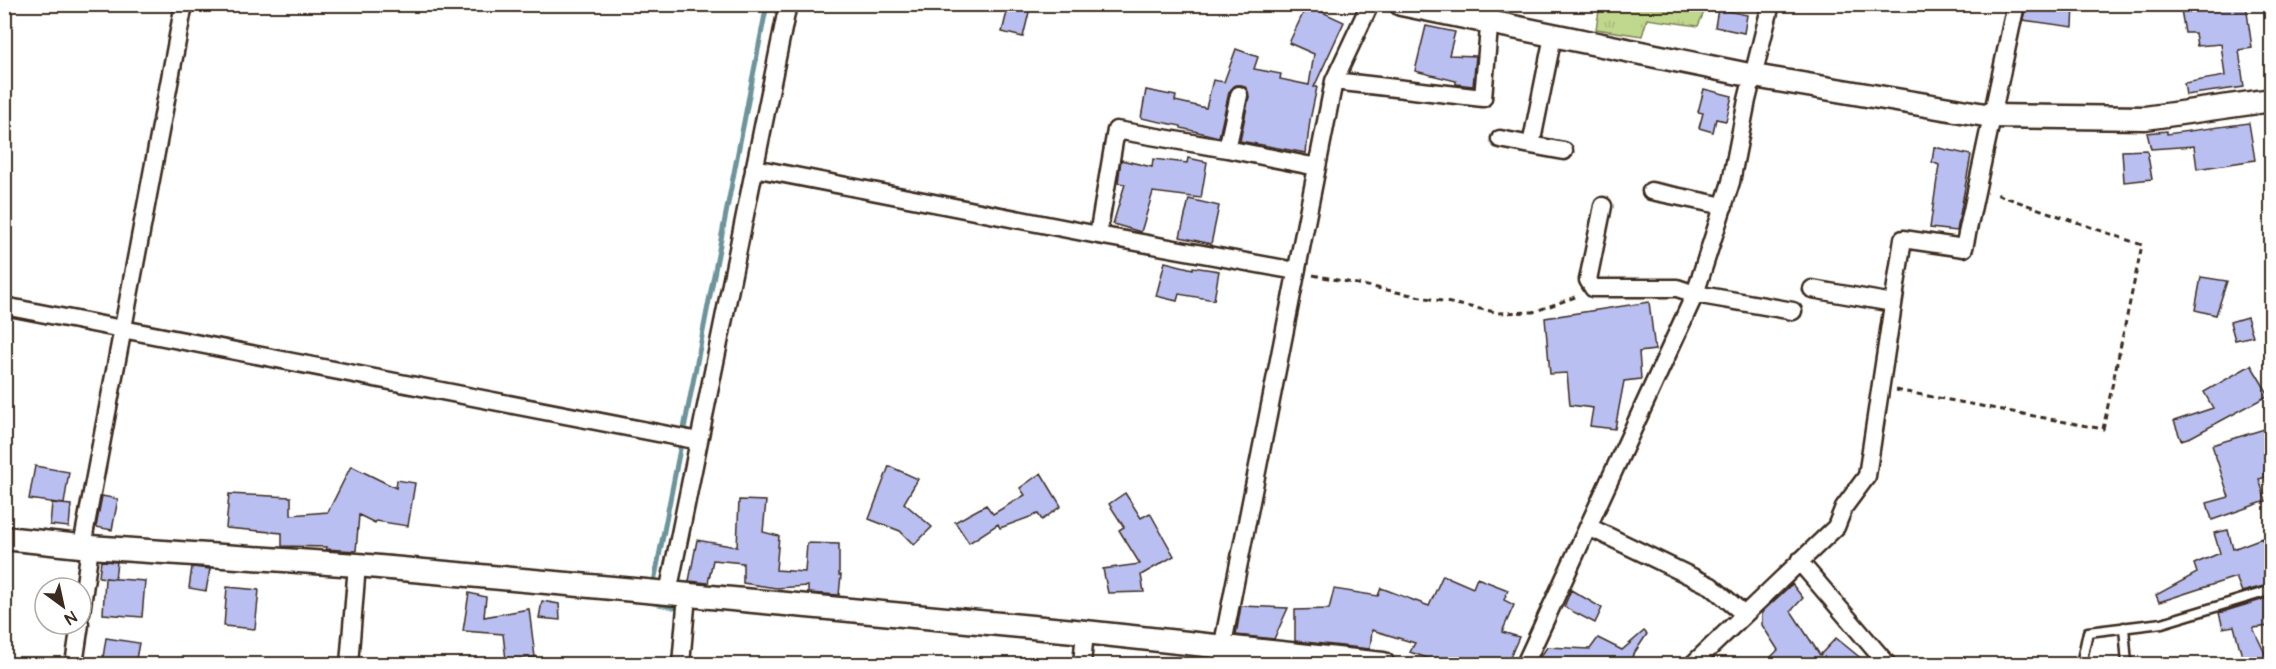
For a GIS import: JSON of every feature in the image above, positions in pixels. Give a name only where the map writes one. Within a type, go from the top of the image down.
[{"type":"street","points":[[86,576],[90,547],[84,535],[184,4]]},
{"type":"street","points":[[681,664],[678,594],[699,441],[788,4]]},
{"type":"street","points":[[1221,656],[1334,81],[1370,4]]},
{"type":"street","points":[[1401,4],[1491,13],[1553,36],[1754,76],[1991,116],[2145,118],[2271,100]]},
{"type":"street","points":[[1525,664],[1695,294],[1724,206],[1770,4]]},
{"type":"street","points":[[1693,664],[1836,527],[1844,507],[1867,476],[1903,239],[1964,248],[2016,4]]},
{"type":"street","points":[[1334,81],[1484,98],[1491,13]]},
{"type":"street","points":[[1531,145],[1553,36]]},
{"type":"street","points":[[1227,149],[1239,95]]},
{"type":"street","points":[[1098,235],[1116,130],[1317,167]]},
{"type":"street","points":[[1500,139],[1564,151]]},
{"type":"street","points":[[754,168],[1296,271]]},
{"type":"street","points":[[1651,191],[1724,206]]},
{"type":"street","points":[[1602,206],[1588,280],[1593,288],[1677,288],[1695,294],[1793,311]]},
{"type":"street","points":[[1812,289],[1893,303]]},
{"type":"street","points":[[4,306],[699,441]]},
{"type":"street","points":[[1589,527],[1711,586],[1744,614]]},
{"type":"street","points":[[4,538],[90,547],[357,565],[1084,633],[1221,656],[1383,664]]},
{"type":"street","points":[[1799,561],[1887,664]]},
{"type":"street","points":[[349,664],[357,565]]},
{"type":"street","points":[[1082,664],[1084,633]]},
{"type":"street","points":[[74,664],[78,636]]},
{"type":"lane","points":[[2081,664],[2088,632],[2162,623],[2271,590]]},
{"type":"lane","points":[[2124,627],[2127,664]]},
{"type":"path","points":[[1879,387],[2103,429],[2142,245],[1977,187]]},
{"type":"path","points":[[1296,271],[1500,314],[1533,312],[1572,299],[1593,288]]},
{"type":"green space","points":[[1600,4],[1707,5],[1698,26],[1647,19],[1642,36],[1596,29]]},
{"type":"building","points":[[1009,4],[1031,4],[1023,37],[1002,32]]},
{"type":"building","points":[[2026,4],[2041,4],[2056,9],[2057,4],[2074,4],[2073,27],[2023,20]]},
{"type":"building","points":[[2180,4],[2211,4],[2210,9],[2246,5],[2252,48],[2239,50],[2244,87],[2186,95],[2184,83],[2225,76],[2221,44],[2197,46],[2195,33],[2185,33]]},
{"type":"building","points":[[1307,5],[1344,22],[1314,87],[1317,87],[1306,153],[1240,141],[1249,97],[1246,88],[1242,85],[1235,85],[1229,92],[1219,137],[1141,118],[1146,90],[1176,96],[1175,101],[1206,108],[1213,80],[1224,82],[1236,49],[1258,57],[1254,69],[1281,74],[1280,79],[1309,85],[1314,54],[1289,43]]},
{"type":"building","points":[[1718,9],[1747,15],[1744,33],[1715,27]]},
{"type":"building","points":[[1426,26],[1455,32],[1449,55],[1476,56],[1473,86],[1456,84],[1456,81],[1415,71]]},
{"type":"building","points":[[1704,89],[1732,96],[1726,121],[1716,119],[1713,132],[1699,128],[1703,113],[1698,112]]},
{"type":"building","points":[[2249,123],[2255,160],[2197,169],[2194,146],[2151,149],[2147,133],[2167,131],[2167,134]]},
{"type":"building","points":[[1934,147],[1971,155],[1957,231],[1930,228],[1939,165],[1932,162]]},
{"type":"building","points":[[2147,150],[2152,179],[2124,182],[2122,151]]},
{"type":"building","points":[[1188,158],[1207,162],[1201,198],[1153,192],[1141,232],[1113,224],[1125,184],[1118,183],[1121,160],[1152,167],[1153,159],[1187,163]]},
{"type":"building","points":[[1189,199],[1219,206],[1211,244],[1180,237]]},
{"type":"building","points":[[1165,262],[1193,269],[1193,267],[1219,271],[1214,300],[1179,294],[1177,301],[1156,296]]},
{"type":"building","points":[[2201,277],[2227,281],[2216,315],[2195,310]]},
{"type":"building","points":[[1649,302],[1655,350],[1639,352],[1641,379],[1624,381],[1615,429],[1590,426],[1593,408],[1570,405],[1567,373],[1550,374],[1545,318]]},
{"type":"building","points":[[2247,317],[2253,336],[2235,340],[2230,322]]},
{"type":"building","points":[[2251,365],[2269,395],[2191,437],[2181,440],[2174,421],[2213,408],[2204,392]]},
{"type":"building","points":[[2271,427],[2271,469],[2264,472],[2266,477],[2259,479],[2266,501],[2212,520],[2207,503],[2229,497],[2212,445]]},
{"type":"building","points":[[35,466],[69,472],[64,504],[29,499]]},
{"type":"building","points":[[351,466],[396,488],[397,480],[415,483],[408,526],[376,521],[375,523],[359,515],[356,551],[326,549],[327,547],[282,546],[282,533],[226,528],[229,494],[291,497],[291,515],[328,512]]},
{"type":"building","points":[[889,466],[918,479],[904,503],[932,527],[914,545],[900,531],[869,519]]},
{"type":"building","points":[[1041,473],[1061,506],[1042,520],[1038,514],[1000,528],[998,524],[969,543],[955,522],[986,505],[993,514],[1025,495],[1020,488]]},
{"type":"building","points":[[1125,493],[1141,518],[1150,513],[1174,556],[1141,575],[1144,592],[1108,593],[1103,569],[1140,564],[1119,530],[1124,527],[1109,504]]},
{"type":"building","points":[[102,496],[118,499],[112,530],[96,527]]},
{"type":"building","points":[[739,500],[766,501],[763,532],[779,536],[776,570],[805,572],[807,543],[839,544],[839,575],[841,575],[839,595],[808,593],[808,586],[776,588],[743,583],[743,563],[713,560],[708,583],[689,581],[697,540],[737,547]]},
{"type":"building","points":[[52,503],[71,505],[69,527],[50,525]]},
{"type":"building","points":[[2228,530],[2233,549],[2262,538],[2271,561],[2271,584],[2242,592],[2236,577],[2159,602],[2156,595],[2197,573],[2194,564],[2220,553],[2214,533]]},
{"type":"building","points":[[101,561],[117,562],[115,579],[99,577]]},
{"type":"building","points":[[192,567],[210,569],[206,591],[189,588]]},
{"type":"building","points":[[1443,575],[1473,588],[1477,578],[1508,590],[1504,600],[1514,605],[1502,632],[1519,637],[1507,664],[1434,658],[1433,660],[1410,652],[1415,643],[1372,630],[1370,649],[1295,641],[1295,610],[1329,609],[1334,589],[1378,596],[1381,588],[1429,606]]},
{"type":"building","points":[[105,578],[145,581],[142,617],[103,614]]},
{"type":"building","points":[[1792,584],[1803,598],[1791,611],[1820,655],[1836,638],[1868,664],[1764,664],[1778,650],[1762,625],[1762,612]]},
{"type":"building","points":[[227,587],[259,590],[255,629],[224,626]]},
{"type":"building","points":[[1571,590],[1602,608],[1595,623],[1564,607]]},
{"type":"building","points":[[469,593],[486,597],[484,617],[529,609],[535,657],[506,660],[503,634],[463,631]]},
{"type":"building","points":[[2271,597],[2271,626],[2253,628],[2270,664],[2244,664],[2234,626],[2223,628],[2219,613]]},
{"type":"building","points":[[542,601],[559,604],[560,620],[539,618]]},
{"type":"building","points":[[1241,606],[1288,608],[1274,639],[1236,635]]},
{"type":"building","points":[[1644,631],[1647,634],[1627,664],[1536,664],[1547,647],[1590,649],[1598,638],[1622,650]]},
{"type":"building","points":[[106,638],[139,643],[135,664],[102,664]]},
{"type":"waterway","points":[[653,587],[767,4]]},
{"type":"waterway","points":[[651,600],[650,602],[682,609]]}]
